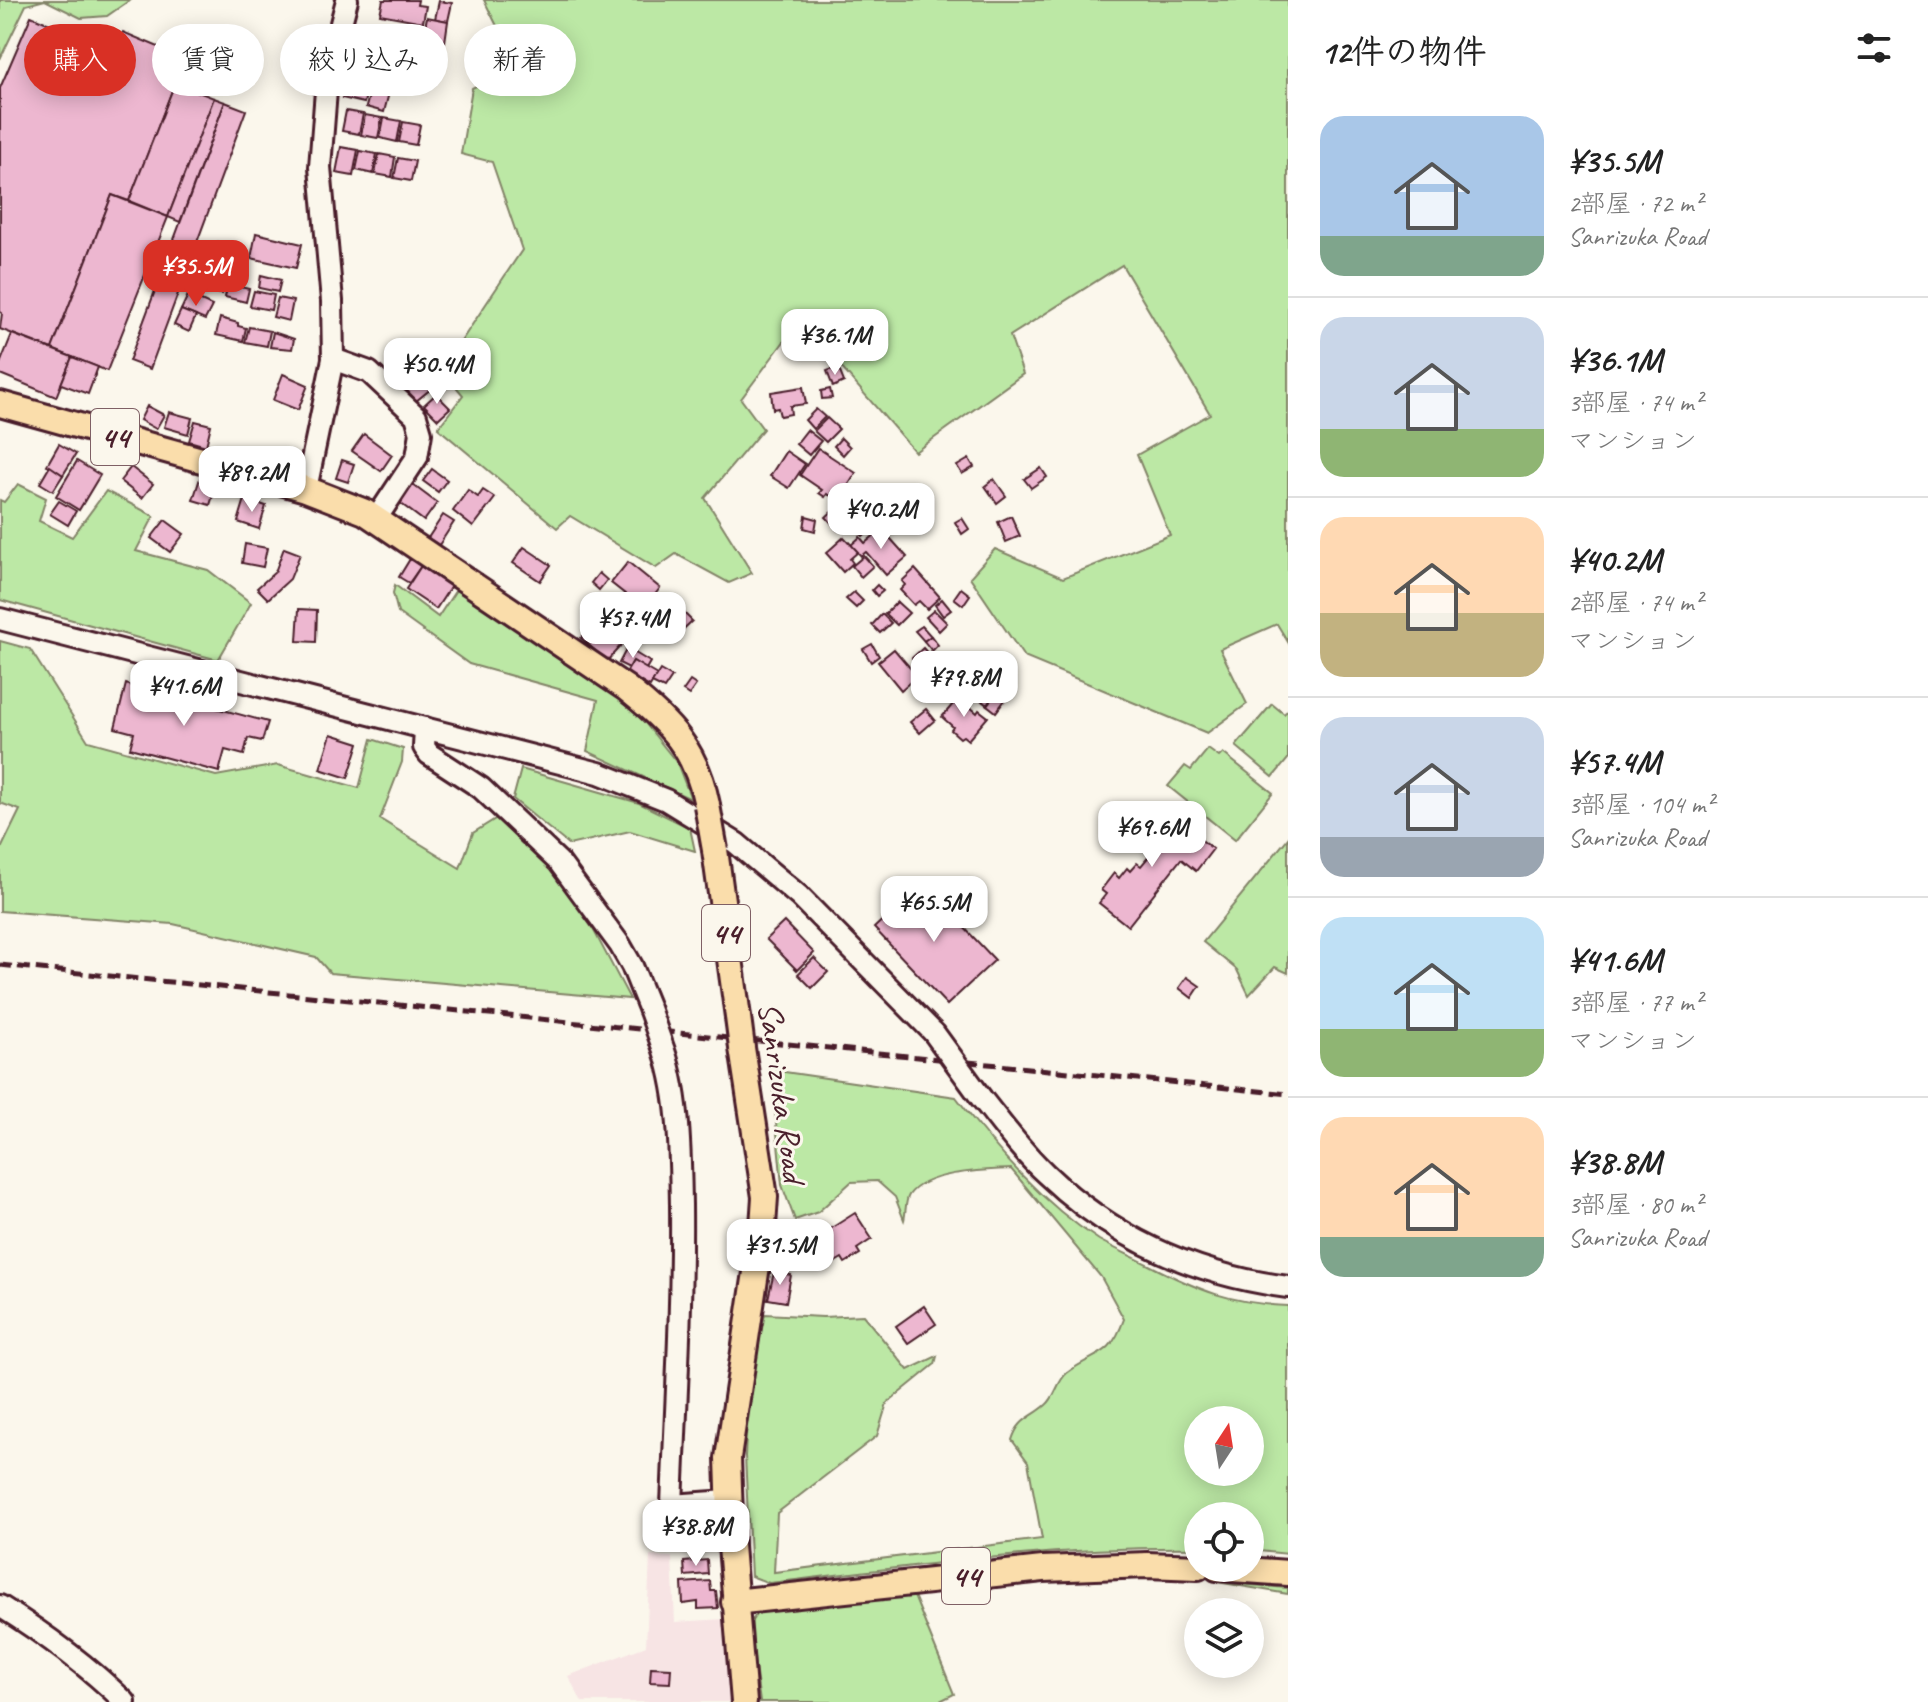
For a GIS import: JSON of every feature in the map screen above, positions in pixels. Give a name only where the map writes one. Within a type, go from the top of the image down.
[{"type":"main road","name":"Sanrizuka Road","points":[[0,404],[341,501],[376,519],[626,688],[680,738],[693,758],[702,781],[715,850],[765,1197],[728,1458],[734,1602],[744,1702]]},
{"type":"main road","name":"44","points":[[734,1602],[1043,1569],[1184,1566]]},
{"type":"main road","points":[[1264,1571],[1288,1573]]},
{"type":"street","points":[[306,489],[333,359],[332,301],[320,167],[327,78],[347,0]]},
{"type":"street","points":[[333,359],[369,372],[416,416],[421,433],[417,457],[376,519]]},
{"type":"street","points":[[0,619],[599,773],[666,800],[736,843],[788,886],[934,1033],[982,1099],[1045,1174],[1084,1206],[1121,1232],[1170,1257],[1213,1272],[1288,1287]]},
{"type":"street","points":[[425,728],[424,747],[429,754],[481,788],[559,862],[626,956],[649,1008],[670,1065],[680,1163],[681,1251],[672,1505],[728,1501]]},
{"type":"street","points":[[0,1606],[94,1671],[125,1702]]},
{"type":"shaded area","points":[[650,1556],[672,1557],[675,1622],[725,1619],[735,1702],[582,1702],[568,1676],[646,1646]]},
{"type":"green space","points":[[0,0],[45,0],[26,5],[0,59]]},
{"type":"green space","points":[[45,0],[130,0],[107,16],[81,18]]},
{"type":"green space","points":[[484,0],[1288,0],[1288,642],[1277,624],[1220,649],[1247,704],[1207,733],[1024,657],[970,577],[995,549],[1063,578],[1170,535],[1137,455],[1210,414],[1122,265],[1010,336],[1023,374],[915,452],[800,320],[741,399],[763,429],[705,498],[752,573],[729,583],[676,554],[656,568],[570,516],[557,528],[438,428],[463,395],[442,370],[522,250],[492,162],[461,154],[471,96],[576,96],[576,24],[496,24]]},
{"type":"green space","points":[[18,484],[46,498],[39,521],[72,537],[106,491],[154,516],[136,551],[208,570],[251,603],[218,660],[0,600],[0,500],[4,502]]},
{"type":"green space","points":[[395,585],[438,617],[458,587],[608,690],[641,718],[677,763],[691,799],[587,751],[598,700],[469,664],[398,613],[393,593]]},
{"type":"green space","points":[[0,641],[30,649],[88,741],[216,776],[278,765],[359,788],[372,739],[403,749],[402,762],[380,819],[460,868],[473,833],[500,816],[574,893],[630,999],[330,973],[316,957],[173,924],[0,911],[0,851],[20,810],[0,803]]},
{"type":"green space","points":[[1272,704],[1284,714],[1288,710],[1288,759],[1273,777],[1236,746]]},
{"type":"green space","points":[[1208,749],[1219,757],[1223,753],[1273,793],[1235,840],[1168,786],[1185,766],[1191,770]]},
{"type":"green space","points":[[521,769],[639,803],[690,828],[695,851],[630,831],[569,845],[513,799]]},
{"type":"green space","points":[[1288,838],[1288,973],[1275,967],[1249,995],[1237,970],[1203,942]]},
{"type":"green space","points":[[771,1070],[956,1097],[987,1137],[1040,1193],[1099,1240],[1184,1282],[1216,1294],[1249,1302],[1288,1306],[1288,1554],[1264,1551],[1264,1502],[1184,1502],[1184,1548],[1037,1554],[769,1583],[751,1576],[745,1456],[748,1395],[765,1314],[823,1317],[863,1315],[908,1370],[937,1356],[935,1364],[887,1403],[877,1436],[777,1513],[774,1572],[1042,1539],[1028,1462],[1012,1440],[1022,1423],[1049,1402],[1067,1373],[1101,1353],[1113,1342],[1124,1319],[1101,1277],[1011,1169],[957,1173],[928,1181],[909,1195],[904,1220],[895,1197],[877,1181],[851,1182],[818,1212],[795,1220],[782,1185]]},
{"type":"green space","points":[[1217,1582],[1288,1588],[1288,1594]]},
{"type":"green space","points":[[914,1596],[954,1694],[938,1702],[760,1702],[749,1625],[760,1609]]},
{"type":"building","points":[[383,0],[418,0],[417,5],[426,6],[423,22],[380,14]]},
{"type":"building","points":[[439,1],[452,3],[448,21],[435,19]]},
{"type":"building","points":[[31,16],[50,24],[28,24]]},
{"type":"building","points":[[427,17],[448,21],[448,24],[426,24]]},
{"type":"building","points":[[24,32],[24,96],[136,96],[136,37],[152,44],[152,96],[170,96],[129,201],[112,195],[52,349],[0,329],[0,88]]},
{"type":"building","points":[[170,96],[214,98],[168,217],[129,201]]},
{"type":"building","points":[[342,96],[366,96],[364,103]]},
{"type":"building","points":[[369,96],[388,96],[384,112],[366,107]]},
{"type":"building","points":[[214,98],[225,102],[180,222],[168,217]]},
{"type":"building","points":[[225,102],[246,110],[150,369],[129,361]]},
{"type":"building","points":[[346,111],[363,114],[359,134],[342,131]]},
{"type":"building","points":[[365,115],[382,118],[378,138],[361,135]]},
{"type":"building","points":[[384,118],[401,121],[397,142],[380,138]]},
{"type":"building","points":[[403,122],[420,125],[416,145],[399,142]]},
{"type":"building","points":[[341,147],[358,150],[353,176],[336,173]]},
{"type":"building","points":[[360,151],[377,154],[373,174],[356,170]]},
{"type":"building","points":[[379,154],[395,157],[392,177],[375,174]]},
{"type":"building","points":[[398,158],[415,161],[411,181],[394,178]]},
{"type":"building","points":[[112,195],[168,217],[107,371],[52,349]]},
{"type":"building","points":[[256,233],[302,244],[296,268],[251,258]]},
{"type":"building","points":[[218,242],[229,244],[228,247],[234,248],[233,253],[239,254],[234,277],[205,270],[211,248],[216,249]]},
{"type":"building","points":[[194,275],[203,277],[200,293],[190,291]]},
{"type":"building","points":[[261,275],[281,280],[278,292],[259,288]]},
{"type":"building","points":[[206,277],[225,281],[222,294],[203,290]]},
{"type":"building","points":[[228,284],[249,289],[246,302],[225,297]]},
{"type":"building","points":[[254,291],[274,295],[271,310],[250,306]]},
{"type":"building","points":[[188,295],[212,306],[205,320],[181,310]]},
{"type":"building","points":[[278,298],[293,301],[289,321],[273,317]]},
{"type":"building","points":[[181,310],[196,316],[189,332],[174,325]]},
{"type":"building","points":[[220,318],[246,328],[243,341],[216,335]]},
{"type":"building","points":[[249,327],[270,331],[267,346],[245,342]]},
{"type":"building","points":[[273,332],[294,339],[292,349],[270,347]]},
{"type":"building","points":[[12,334],[72,357],[56,397],[0,374],[0,364]]},
{"type":"building","points":[[72,357],[98,367],[88,394],[61,384]]},
{"type":"building","points":[[838,367],[844,382],[833,387],[827,371]]},
{"type":"building","points":[[419,373],[432,388],[416,401],[404,387]]},
{"type":"building","points":[[283,374],[308,385],[298,410],[273,400]]},
{"type":"building","points":[[803,387],[806,404],[790,406],[791,414],[780,416],[778,408],[773,409],[771,392]]},
{"type":"building","points":[[830,389],[832,398],[822,399],[821,391]]},
{"type":"building","points":[[436,394],[450,408],[438,419],[424,405]]},
{"type":"building","points":[[147,406],[164,415],[156,429],[140,420]]},
{"type":"building","points":[[816,409],[825,417],[813,429],[805,420]]},
{"type":"building","points":[[169,412],[192,418],[188,434],[164,427]]},
{"type":"building","points":[[827,418],[839,429],[826,442],[814,431]]},
{"type":"building","points":[[195,421],[211,425],[206,446],[189,441]]},
{"type":"building","points":[[807,430],[821,441],[809,455],[796,444]]},
{"type":"building","points":[[364,434],[392,455],[381,471],[352,451]]},
{"type":"building","points":[[841,438],[850,447],[843,455],[834,446]]},
{"type":"building","points":[[59,444],[76,454],[63,475],[47,465]]},
{"type":"building","points":[[818,448],[856,473],[841,497],[833,492],[825,497],[819,493],[822,490],[800,475]]},
{"type":"building","points":[[786,451],[805,464],[789,488],[770,476]]},
{"type":"building","points":[[969,459],[974,467],[962,474],[957,466]]},
{"type":"building","points":[[342,460],[354,464],[348,482],[336,478]]},
{"type":"building","points":[[77,461],[100,475],[79,510],[56,496]]},
{"type":"building","points":[[50,466],[63,475],[53,491],[40,483]]},
{"type":"building","points":[[131,467],[153,484],[142,498],[120,481]]},
{"type":"building","points":[[1041,468],[1047,477],[1031,488],[1024,479]]},
{"type":"building","points":[[432,469],[447,480],[438,492],[423,481]]},
{"type":"building","points":[[201,475],[218,480],[210,505],[193,500]]},
{"type":"building","points":[[994,479],[1006,496],[997,503],[985,486]]},
{"type":"building","points":[[409,482],[437,503],[424,521],[396,500]]},
{"type":"building","points":[[468,490],[478,497],[483,490],[495,498],[473,527],[453,511]]},
{"type":"building","points":[[850,495],[862,508],[838,530],[826,517]]},
{"type":"building","points":[[245,499],[266,506],[259,529],[238,522]]},
{"type":"building","points":[[59,501],[76,511],[68,525],[50,514]]},
{"type":"building","points":[[443,515],[454,522],[439,545],[428,538]]},
{"type":"building","points":[[806,516],[817,519],[815,531],[804,528]]},
{"type":"building","points":[[1011,516],[1020,536],[1006,542],[998,522]]},
{"type":"building","points":[[864,517],[873,528],[863,536],[854,526]]},
{"type":"building","points":[[962,518],[969,529],[962,534],[955,522]]},
{"type":"building","points":[[165,520],[184,534],[170,552],[151,538]]},
{"type":"building","points":[[882,529],[907,557],[886,575],[866,552],[861,556],[851,545],[860,537],[865,543]]},
{"type":"building","points":[[844,537],[858,552],[850,559],[853,563],[843,572],[826,553]]},
{"type":"building","points":[[245,544],[267,548],[263,567],[242,563]]},
{"type":"building","points":[[524,547],[551,565],[540,581],[513,563]]},
{"type":"building","points":[[284,548],[300,554],[290,579],[268,599],[257,588],[275,572]]},
{"type":"building","points":[[864,556],[873,566],[861,577],[852,566]]},
{"type":"building","points":[[410,559],[421,566],[409,583],[399,577]]},
{"type":"building","points":[[628,562],[660,588],[644,609],[611,583]]},
{"type":"building","points":[[421,566],[451,586],[436,609],[406,589]]},
{"type":"building","points":[[915,569],[940,597],[927,609],[919,601],[914,605],[900,590],[905,585],[902,581]]},
{"type":"building","points":[[599,573],[607,580],[599,590],[591,583]]},
{"type":"building","points":[[877,585],[883,591],[877,596],[872,590]]},
{"type":"building","points":[[961,588],[970,595],[963,605],[954,598]]},
{"type":"building","points":[[854,592],[863,601],[856,608],[846,599]]},
{"type":"building","points":[[942,599],[951,610],[943,616],[935,605]]},
{"type":"building","points":[[673,602],[692,621],[675,637],[656,618]]},
{"type":"building","points":[[897,602],[909,613],[897,625],[885,614]]},
{"type":"building","points":[[299,609],[317,610],[316,642],[297,641]]},
{"type":"building","points":[[934,610],[947,623],[939,631],[926,617]]},
{"type":"building","points":[[882,614],[891,623],[880,633],[872,625]]},
{"type":"building","points":[[598,620],[623,643],[607,661],[581,638]]},
{"type":"building","points":[[922,626],[931,636],[924,641],[915,631]]},
{"type":"building","points":[[931,636],[938,645],[932,651],[924,641]]},
{"type":"building","points":[[872,644],[879,656],[871,662],[863,649]]},
{"type":"building","points":[[627,648],[650,662],[646,669],[633,661],[629,668],[619,663]]},
{"type":"building","points":[[923,648],[929,655],[919,665],[912,658]]},
{"type":"building","points":[[894,649],[917,676],[901,690],[878,662]]},
{"type":"building","points":[[633,661],[657,675],[650,687],[626,673]]},
{"type":"building","points":[[660,670],[672,677],[664,689],[652,683]]},
{"type":"building","points":[[135,677],[153,681],[149,698],[162,701],[164,694],[268,722],[262,741],[248,738],[244,755],[225,750],[219,772],[130,748],[134,733],[115,728],[126,684],[132,686]]},
{"type":"building","points":[[690,681],[696,685],[689,695],[683,691]]},
{"type":"building","points":[[991,690],[996,693],[987,705],[982,701]]},
{"type":"building","points":[[996,693],[1005,700],[996,712],[987,705]]},
{"type":"building","points":[[959,697],[977,713],[979,710],[988,717],[968,740],[963,736],[960,738],[942,717]]},
{"type":"building","points":[[926,709],[935,720],[920,733],[910,722]]},
{"type":"building","points":[[331,734],[359,743],[348,778],[320,769]]},
{"type":"building","points":[[1177,821],[1213,849],[1196,871],[1181,859],[1128,926],[1099,903],[1106,894],[1101,890],[1114,873],[1119,878],[1127,868],[1130,871],[1137,863],[1141,866],[1151,854],[1134,841],[1149,822],[1165,835]]},
{"type":"building","points":[[922,883],[995,960],[947,1005],[874,928]]},
{"type":"building","points":[[784,922],[814,953],[797,970],[766,939]]},
{"type":"building","points":[[814,958],[828,972],[812,988],[798,974]]},
{"type":"building","points":[[1187,977],[1200,986],[1192,998],[1179,988]]},
{"type":"building","points":[[855,1213],[872,1239],[857,1249],[860,1254],[845,1263],[842,1258],[827,1267],[811,1241]]},
{"type":"building","points":[[774,1272],[791,1275],[786,1302],[768,1299]]},
{"type":"building","points":[[924,1306],[936,1324],[908,1343],[896,1326]]},
{"type":"building","points":[[707,1560],[708,1574],[685,1576],[684,1562]]},
{"type":"building","points":[[710,1581],[711,1591],[716,1591],[718,1608],[698,1609],[698,1602],[683,1604],[682,1583]]},
{"type":"building","points":[[651,1667],[671,1668],[670,1683],[650,1682]]},
{"type":"railway","points":[[0,965],[1288,1094]]}]
